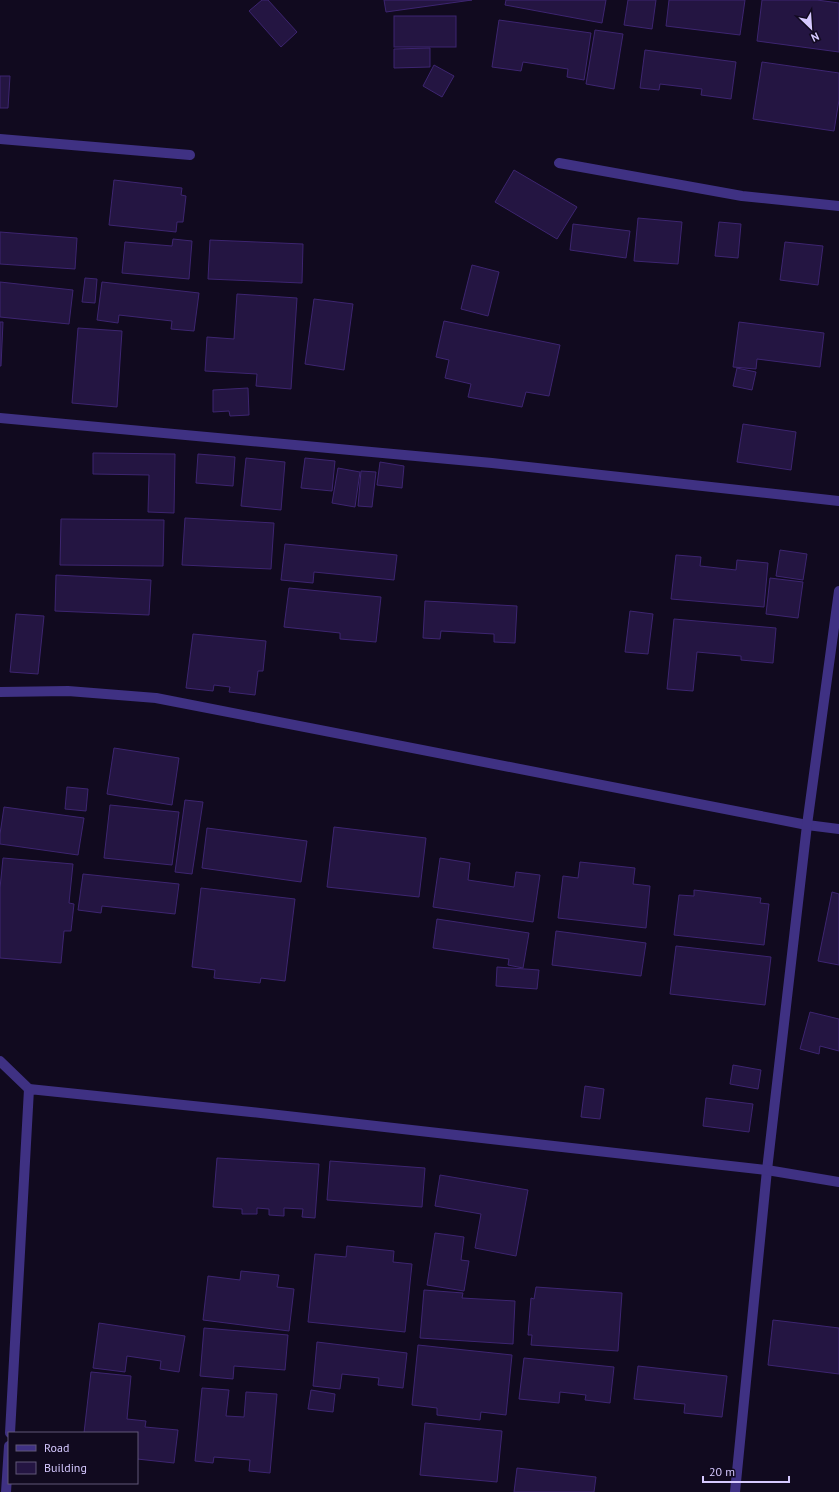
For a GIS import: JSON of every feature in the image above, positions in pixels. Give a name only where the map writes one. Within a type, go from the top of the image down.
[{"type":"street","points":[[0,139],[190,155]]},
{"type":"street","points":[[558,163],[742,196],[839,206]]},
{"type":"street","points":[[0,418],[492,463],[839,500]]},
{"type":"street","points":[[735,1492],[767,1170],[807,825],[839,591]]},
{"type":"street","points":[[0,692],[68,692],[156,698],[807,825],[839,829]]},
{"type":"street","points":[[0,1061],[29,1089],[251,1112],[767,1170],[839,1182]]},
{"type":"street","points":[[10,1432],[29,1089]]},
{"type":"street","points":[[6,1492],[8,1461]]},
{"type":"building","points":[[262,0],[268,0],[297,32],[281,47],[249,11]]},
{"type":"building","points":[[384,0],[472,0],[386,12]]},
{"type":"building","points":[[506,0],[606,0],[602,23],[505,5]]},
{"type":"building","points":[[628,0],[656,0],[652,29],[624,25]]},
{"type":"building","points":[[669,0],[745,0],[740,35],[666,26]]},
{"type":"building","points":[[762,0],[817,0],[839,3],[839,52],[757,41]]},
{"type":"building","points":[[394,16],[456,16],[456,47],[394,47]]},
{"type":"building","points":[[499,20],[591,33],[584,80],[567,77],[568,69],[523,62],[521,71],[492,67]]},
{"type":"building","points":[[595,30],[623,34],[614,89],[586,84]]},
{"type":"building","points":[[430,48],[430,67],[394,68],[394,49]]},
{"type":"building","points":[[645,50],[736,62],[731,99],[701,95],[702,89],[660,84],[659,90],[640,88]]},
{"type":"building","points":[[762,62],[839,73],[839,100],[834,131],[753,119]]},
{"type":"building","points":[[434,65],[454,76],[442,97],[423,86]]},
{"type":"building","points":[[0,76],[10,76],[8,108],[0,108]]},
{"type":"building","points":[[514,170],[577,207],[557,239],[495,202]]},
{"type":"building","points":[[114,180],[182,188],[181,195],[186,196],[183,222],[177,222],[176,232],[109,225]]},
{"type":"building","points":[[638,218],[682,222],[678,264],[634,261]]},
{"type":"building","points":[[719,222],[741,224],[738,258],[715,256]]},
{"type":"building","points":[[573,224],[630,231],[626,258],[570,250]]},
{"type":"building","points":[[0,232],[77,238],[75,269],[0,264]]},
{"type":"building","points":[[173,239],[192,241],[189,279],[122,273],[125,242],[172,246]]},
{"type":"building","points":[[210,240],[303,244],[302,283],[208,279]]},
{"type":"building","points":[[785,242],[823,246],[818,285],[780,280]]},
{"type":"building","points":[[472,265],[499,272],[488,316],[461,309]]},
{"type":"building","points":[[85,278],[97,279],[95,303],[82,302]]},
{"type":"building","points":[[0,282],[73,290],[69,324],[0,317]]},
{"type":"building","points":[[102,282],[199,293],[194,331],[171,329],[172,321],[119,315],[118,323],[97,320]]},
{"type":"building","points":[[237,294],[297,298],[291,389],[256,386],[257,374],[205,371],[207,337],[234,339]]},
{"type":"building","points":[[314,299],[353,304],[344,370],[305,364]]},
{"type":"building","points":[[444,321],[560,345],[549,396],[526,392],[522,407],[468,397],[471,384],[445,378],[449,360],[436,357]]},
{"type":"building","points":[[0,322],[3,322],[1,366],[0,366]]},
{"type":"building","points":[[739,322],[824,333],[820,367],[757,359],[756,369],[733,367]]},
{"type":"building","points":[[78,328],[122,331],[117,407],[72,403]]},
{"type":"building","points":[[737,368],[756,372],[752,390],[733,386]]},
{"type":"building","points":[[248,388],[249,415],[230,416],[229,411],[213,412],[213,390]]},
{"type":"building","points":[[743,424],[796,432],[791,470],[737,462]]},
{"type":"building","points":[[93,453],[175,454],[174,513],[148,512],[149,475],[93,474]]},
{"type":"building","points":[[198,454],[235,457],[233,486],[196,483]]},
{"type":"building","points":[[246,458],[285,462],[281,510],[241,506]]},
{"type":"building","points":[[305,458],[335,461],[332,491],[301,488]]},
{"type":"building","points":[[380,462],[404,466],[402,488],[377,485]]},
{"type":"building","points":[[338,468],[360,472],[355,507],[332,503]]},
{"type":"building","points":[[361,471],[376,472],[372,507],[358,506]]},
{"type":"building","points":[[185,518],[274,523],[271,569],[182,565]]},
{"type":"building","points":[[61,519],[164,520],[163,566],[60,565]]},
{"type":"building","points":[[285,544],[397,555],[394,580],[314,572],[313,583],[281,580]]},
{"type":"building","points":[[780,550],[807,554],[803,580],[776,576]]},
{"type":"building","points":[[676,555],[701,557],[700,566],[736,570],[737,560],[768,563],[764,607],[671,599]]},
{"type":"building","points":[[56,575],[151,580],[149,615],[55,611]]},
{"type":"building","points":[[770,578],[803,582],[798,618],[766,614]]},
{"type":"building","points":[[289,588],[381,597],[376,642],[340,639],[340,633],[284,627]]},
{"type":"building","points":[[425,601],[517,606],[515,643],[494,642],[494,634],[441,631],[440,639],[423,638]]},
{"type":"building","points":[[630,611],[653,614],[648,654],[625,652]]},
{"type":"building","points":[[16,614],[44,616],[38,674],[10,672]]},
{"type":"building","points":[[674,619],[776,628],[773,663],[741,660],[741,656],[697,652],[693,691],[667,689]]},
{"type":"building","points":[[193,634],[266,641],[263,671],[258,671],[255,695],[229,692],[230,687],[214,685],[213,691],[186,688]]},
{"type":"building","points":[[114,748],[179,758],[172,805],[107,794]]},
{"type":"building","points":[[67,787],[88,789],[86,811],[65,809]]},
{"type":"building","points":[[185,800],[203,802],[192,874],[175,872]]},
{"type":"building","points":[[110,805],[179,812],[172,865],[104,858]]},
{"type":"building","points":[[4,807],[84,818],[78,855],[0,844]]},
{"type":"building","points":[[334,827],[426,838],[419,897],[327,887]]},
{"type":"building","points":[[207,828],[307,841],[301,882],[202,868]]},
{"type":"building","points":[[3,858],[73,864],[69,903],[74,904],[71,931],[64,931],[61,963],[0,958],[0,888]]},
{"type":"building","points":[[440,858],[470,863],[468,880],[514,887],[516,872],[540,875],[533,922],[433,907]]},
{"type":"building","points":[[580,862],[635,868],[633,884],[650,886],[646,928],[558,918],[563,876],[578,878]]},
{"type":"building","points":[[83,874],[179,884],[175,914],[102,906],[101,913],[78,910]]},
{"type":"building","points":[[201,888],[295,899],[285,981],[261,978],[260,983],[214,978],[215,970],[192,967]]},
{"type":"building","points":[[694,890],[761,898],[760,903],[769,904],[764,945],[674,935],[679,895],[694,896]]},
{"type":"building","points":[[832,892],[839,894],[839,965],[818,961]]},
{"type":"building","points":[[437,919],[529,933],[523,968],[508,965],[509,959],[433,948]]},
{"type":"building","points":[[556,931],[646,943],[641,976],[552,965]]},
{"type":"building","points":[[676,946],[771,957],[765,1005],[670,994]]},
{"type":"building","points":[[497,967],[539,970],[537,989],[496,986]]},
{"type":"building","points":[[810,1012],[839,1019],[839,1051],[820,1046],[819,1054],[800,1049]]},
{"type":"building","points":[[733,1065],[761,1070],[758,1089],[730,1084]]},
{"type":"building","points":[[585,1086],[604,1089],[600,1119],[581,1117]]},
{"type":"building","points":[[706,1098],[753,1104],[749,1132],[703,1126]]},
{"type":"building","points":[[217,1158],[319,1164],[315,1218],[302,1217],[303,1209],[284,1208],[284,1216],[269,1215],[269,1209],[257,1208],[257,1214],[242,1214],[242,1209],[213,1207]]},
{"type":"building","points":[[330,1161],[425,1168],[422,1207],[327,1200]]},
{"type":"building","points":[[440,1175],[528,1190],[516,1256],[475,1248],[481,1214],[435,1206]]},
{"type":"building","points":[[435,1233],[464,1237],[461,1260],[469,1261],[464,1291],[427,1285]]},
{"type":"building","points":[[347,1246],[394,1251],[393,1262],[412,1264],[405,1332],[308,1322],[315,1254],[346,1257]]},
{"type":"building","points":[[241,1271],[279,1275],[277,1287],[294,1289],[289,1331],[203,1320],[208,1276],[240,1280]]},
{"type":"building","points":[[536,1287],[622,1293],[618,1351],[531,1345],[532,1335],[528,1335],[531,1298],[534,1299]]},
{"type":"building","points":[[424,1290],[463,1293],[462,1298],[515,1301],[513,1344],[420,1338]]},
{"type":"building","points":[[773,1320],[839,1328],[839,1374],[768,1365]]},
{"type":"building","points":[[99,1323],[185,1336],[179,1372],[160,1369],[161,1361],[127,1356],[125,1372],[93,1368]]},
{"type":"building","points":[[204,1328],[288,1335],[285,1370],[234,1366],[233,1379],[200,1376]]},
{"type":"building","points":[[317,1342],[407,1353],[403,1388],[378,1385],[379,1378],[342,1374],[340,1389],[313,1386]]},
{"type":"building","points":[[418,1345],[512,1355],[506,1415],[481,1412],[480,1420],[437,1415],[437,1408],[412,1405]]},
{"type":"building","points":[[524,1358],[614,1367],[610,1403],[585,1400],[586,1395],[560,1392],[559,1403],[519,1399]]},
{"type":"building","points":[[638,1366],[727,1376],[722,1417],[684,1413],[685,1404],[634,1399]]},
{"type":"building","points":[[91,1372],[131,1376],[127,1419],[146,1421],[145,1427],[178,1430],[174,1463],[138,1459],[138,1432],[84,1432]]},
{"type":"building","points":[[202,1388],[229,1390],[226,1416],[244,1417],[246,1392],[277,1394],[270,1473],[249,1471],[250,1460],[214,1457],[213,1463],[195,1461]]},
{"type":"building","points":[[311,1390],[335,1394],[333,1412],[308,1409]]},
{"type":"building","points":[[425,1423],[502,1431],[497,1482],[420,1475]]},
{"type":"building","points":[[517,1468],[596,1477],[594,1492],[514,1492]]}]
